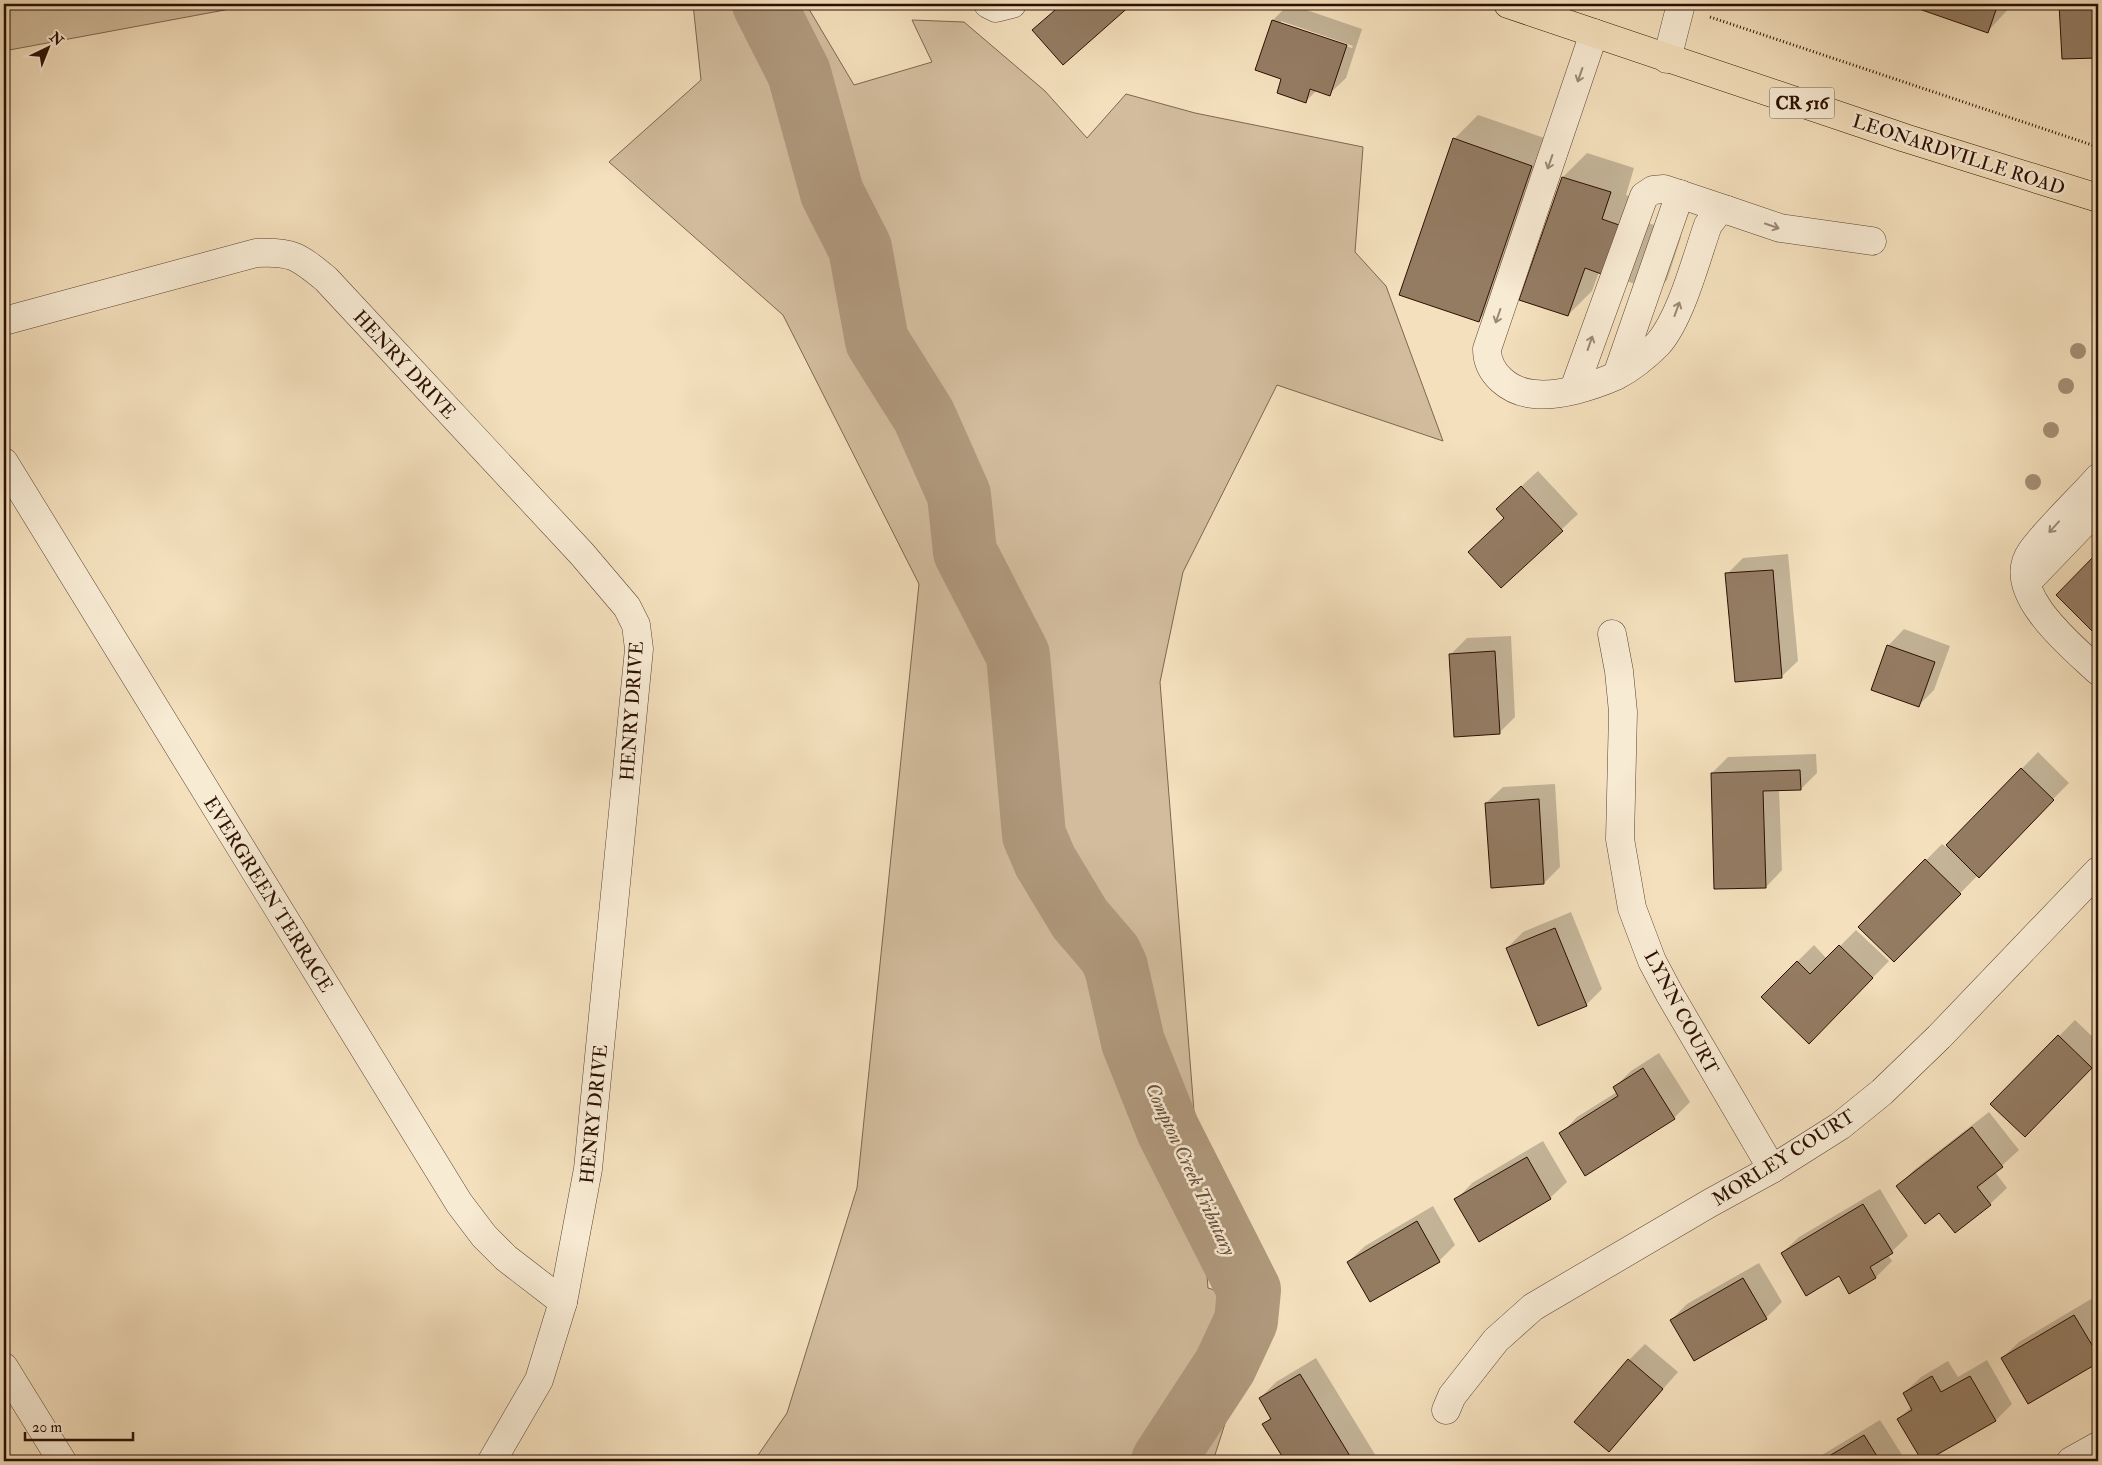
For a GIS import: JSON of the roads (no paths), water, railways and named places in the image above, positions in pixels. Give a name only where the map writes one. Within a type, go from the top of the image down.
[{"type":"main road","name":"LEONARDVILLE ROAD","points":[[1510,4],[1667,59],[1905,138],[2098,198]]},
{"type":"street","points":[[988,4],[996,8],[1012,4]]},
{"type":"street","points":[[1667,59],[1681,5]]},
{"type":"street","points":[[1594,33],[1487,349],[1489,366],[1496,376],[1518,390],[1534,394],[1595,383],[1641,358],[1657,344],[1671,325],[1708,225],[1718,212],[1727,210]]},
{"type":"street","points":[[1595,383],[1638,207],[1648,193],[1653,190],[1680,195],[1780,228],[1872,241]]},
{"type":"street","points":[[1595,383],[1680,195]]},
{"type":"street","points":[[1641,358],[1680,195]]},
{"type":"street","name":"HENRY DRIVE","points":[[4,321],[256,253],[279,252],[301,258],[326,279],[575,547],[627,607],[636,625],[639,649],[588,1169],[563,1302],[539,1380],[492,1461]]},
{"type":"street","name":"EVERGREEN TERRACE","points":[[4,462],[459,1203],[484,1236],[506,1258],[563,1302]]},
{"type":"street","points":[[2098,478],[2030,554],[2026,562],[2030,591],[2046,621],[2098,671]]},
{"type":"street","points":[[2030,591],[2084,523],[2098,483]]},
{"type":"street","points":[[2030,591],[2098,531]]},
{"type":"street","name":"LYNN COURT","points":[[1612,634],[1623,712],[1620,839],[1632,908],[1652,961],[1669,993],[1772,1169]]},
{"type":"street","name":"MORLEY COURT","points":[[1446,1410],[1452,1396],[1496,1340],[1533,1307],[1772,1169],[1840,1126],[1882,1092],[1939,1037],[2098,871]]},
{"type":"street","points":[[4,1367],[62,1461]]},
{"type":"street","points":[[2071,1461],[2098,1446]]},
{"type":"waterway","name":"Compton Creek Tributary","points":[[764,4],[799,73],[832,193],[860,248],[877,341],[924,416],[959,495],[965,552],[1018,655],[1034,835],[1045,861],[1080,919],[1110,954],[1116,967],[1133,1042],[1168,1130],[1249,1290],[1246,1321],[1225,1366],[1163,1461]]}]
